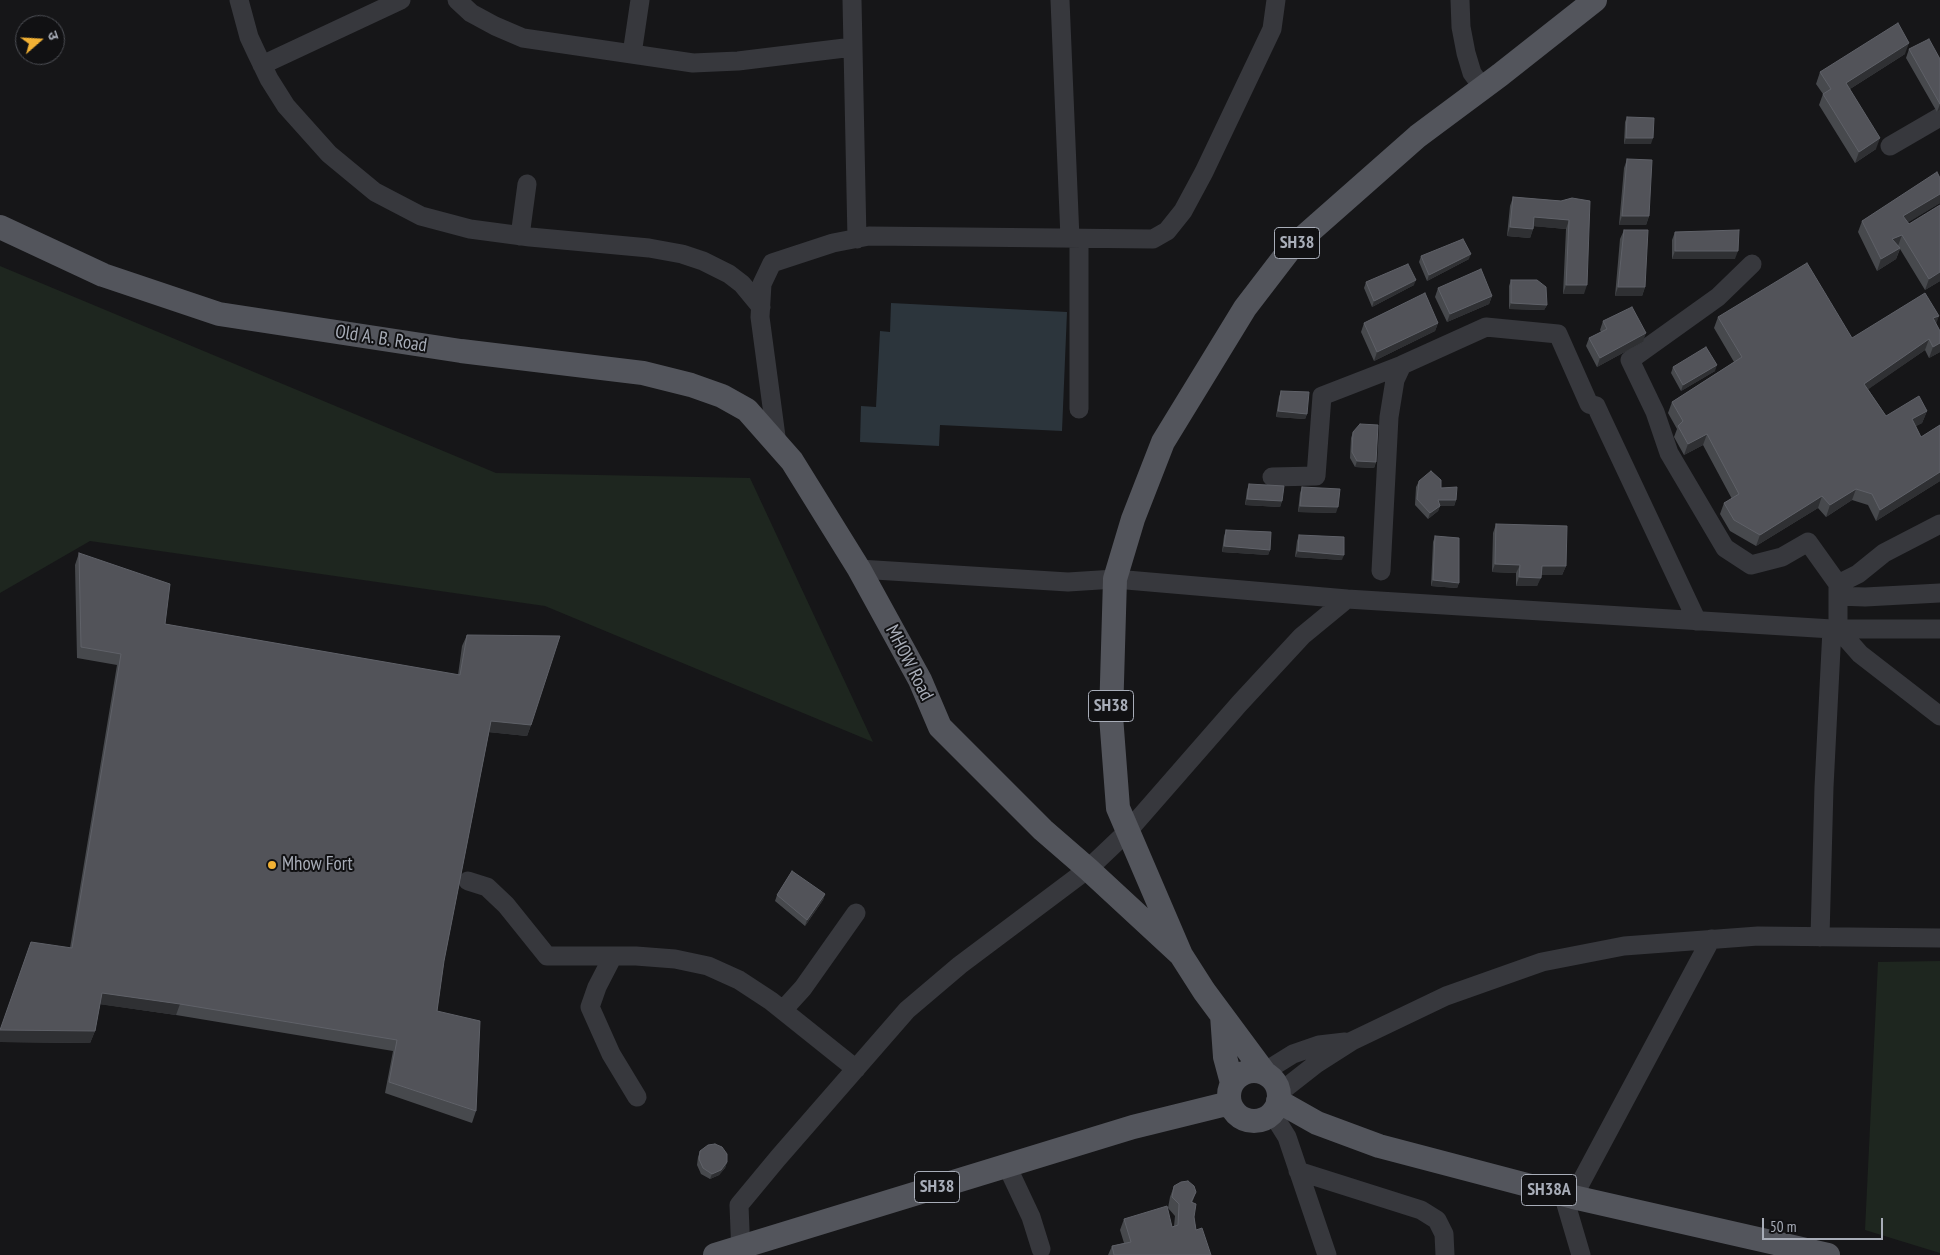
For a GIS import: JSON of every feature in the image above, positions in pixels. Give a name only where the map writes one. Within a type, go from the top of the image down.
[{"type":"main road","name":"SH38","points":[[1276,1102],[1274,1081],[1264,1072],[1181,955],[1118,808],[1111,716],[1115,579],[1133,519],[1163,442],[1245,308],[1291,248],[1418,136],[1483,88],[1595,0]]},
{"type":"main road","name":"Old A. B. Road","points":[[0,227],[103,275],[219,314],[460,351],[643,373],[691,385],[722,396],[747,410],[770,436]]},
{"type":"main road","name":"MHOW Road","points":[[770,436],[792,462],[859,569],[920,680],[940,727],[1042,830],[1088,868],[1181,955]]},
{"type":"main road","points":[[1222,1015],[1225,1057],[1234,1111],[1240,1117],[1248,1120],[1265,1118],[1276,1102]]},
{"type":"main road","name":"SH38","points":[[715,1255],[741,1251],[1133,1127],[1231,1093],[1242,1073],[1249,1071],[1264,1072]]},
{"type":"main road","name":"SH38A","points":[[1276,1102],[1317,1123],[1379,1146],[1568,1195],[1828,1255]]},
{"type":"street","points":[[239,0],[249,37],[262,66],[286,106],[302,126],[335,160],[374,192],[421,216],[470,229],[520,236],[649,248],[682,254],[703,261],[729,274],[742,284],[760,307]]},
{"type":"street","points":[[262,66],[401,0]]},
{"type":"street","points":[[456,0],[471,14],[523,38],[693,64],[738,61],[853,47]]},
{"type":"street","points":[[632,54],[640,0]]},
{"type":"street","points":[[852,0],[857,239]]},
{"type":"street","points":[[1060,0],[1074,238],[1080,409]]},
{"type":"street","points":[[770,436],[760,307],[762,284],[772,262],[833,243],[890,236],[1154,239],[1168,232],[1184,211],[1204,172],[1272,29],[1276,0]]},
{"type":"street","points":[[1460,0],[1461,27],[1466,53],[1472,73],[1483,88]]},
{"type":"street","points":[[1890,146],[1940,117]]},
{"type":"street","points":[[520,236],[527,184]]},
{"type":"street","points":[[1752,264],[1718,297],[1630,360],[1655,412],[1669,453],[1725,548],[1751,565],[1782,557],[1808,542],[1838,590],[1824,787],[1820,937]]},
{"type":"street","points":[[1272,477],[1316,476],[1322,396],[1402,365],[1486,327],[1558,334],[1589,404],[1596,406],[1602,418],[1697,621]]},
{"type":"street","points":[[1381,571],[1389,417],[1395,380],[1402,365]]},
{"type":"street","points":[[1838,590],[1884,553],[1940,524]]},
{"type":"street","points":[[859,569],[1068,582],[1115,579],[1347,599],[1835,629],[1940,629]]},
{"type":"street","points":[[1838,590],[1865,597],[1940,593]]},
{"type":"street","points":[[741,1251],[739,1205],[784,1150],[907,1010],[960,965],[1088,868],[1128,831],[1239,704],[1302,636],[1347,599]]},
{"type":"street","points":[[1835,629],[1860,654],[1940,716]]},
{"type":"street","points":[[468,881],[487,887],[506,905],[547,956],[675,958],[708,966],[739,980],[772,1001],[856,1069]]},
{"type":"street","points":[[782,1010],[803,988],[856,913]]},
{"type":"street","points":[[1327,1255],[1276,1102],[1316,1064],[1352,1041],[1446,996],[1542,962],[1624,946],[1758,936],[1940,938]]},
{"type":"street","points":[[1581,1255],[1568,1195],[1712,940]]},
{"type":"street","points":[[614,956],[596,987],[590,1007],[611,1054],[637,1097]]},
{"type":"street","points":[[1264,1072],[1293,1054],[1319,1045],[1352,1041]]},
{"type":"street","points":[[1007,1166],[1031,1217],[1041,1249]]},
{"type":"street","points":[[1298,1171],[1421,1210],[1437,1220],[1444,1234],[1445,1255]]},
{"type":"shaded area","points":[[0,266],[496,473],[750,478],[873,742],[545,606],[90,541],[0,593]]},
{"type":"shaded area","points":[[891,303],[1067,312],[1062,431],[940,425],[939,446],[860,442],[861,406],[876,407],[880,331],[890,332]]},
{"type":"shaded area","points":[[1940,961],[1940,1253],[1865,1230],[1878,962]]},
{"type":"building","points":[[1898,23],[1909,43],[1846,83],[1880,138],[1859,152],[1823,94],[1831,89],[1820,72]]},
{"type":"building","points":[[1929,39],[1940,59],[1940,104],[1909,49]]},
{"type":"building","points":[[1627,117],[1654,118],[1653,138],[1626,138]]},
{"type":"building","points":[[1627,159],[1652,160],[1649,216],[1622,216]]},
{"type":"building","points":[[1937,172],[1940,178],[1940,194],[1903,216],[1909,224],[1940,205],[1940,272],[1929,279],[1902,235],[1892,239],[1900,248],[1881,259],[1862,221]]},
{"type":"building","points":[[1513,197],[1561,201],[1572,198],[1590,201],[1587,285],[1566,285],[1569,220],[1534,217],[1533,229],[1510,227]]},
{"type":"building","points":[[1624,230],[1648,230],[1645,287],[1618,287]]},
{"type":"building","points":[[1739,230],[1738,251],[1675,251],[1675,232]]},
{"type":"building","points":[[1463,239],[1471,254],[1429,275],[1421,256]]},
{"type":"building","points":[[1807,263],[1852,338],[1925,293],[1939,316],[1933,318],[1940,331],[1940,343],[1933,347],[1929,339],[1864,384],[1886,416],[1919,396],[1927,411],[1912,419],[1921,437],[1940,425],[1940,472],[1880,510],[1872,494],[1856,489],[1830,505],[1822,496],[1760,535],[1734,520],[1724,503],[1739,494],[1707,434],[1688,444],[1678,426],[1683,421],[1672,402],[1742,357],[1718,317]]},
{"type":"building","points":[[1408,264],[1416,280],[1374,301],[1366,282]]},
{"type":"building","points":[[1481,269],[1492,296],[1450,314],[1438,288]]},
{"type":"building","points":[[1511,280],[1537,280],[1546,287],[1547,305],[1511,303]]},
{"type":"building","points":[[1425,293],[1438,323],[1377,352],[1364,323]]},
{"type":"building","points":[[1632,307],[1646,333],[1600,358],[1589,338],[1607,329],[1603,321]]},
{"type":"building","points":[[1706,347],[1717,365],[1683,385],[1673,367]]},
{"type":"building","points":[[1281,391],[1309,392],[1307,414],[1278,411]]},
{"type":"building","points":[[1360,424],[1378,425],[1376,462],[1357,461],[1352,452],[1353,432]]},
{"type":"building","points":[[1431,471],[1441,480],[1441,488],[1457,487],[1456,500],[1438,500],[1440,506],[1430,513],[1417,499],[1419,481]]},
{"type":"building","points":[[1249,484],[1284,486],[1282,501],[1247,499]]},
{"type":"building","points":[[1302,487],[1340,489],[1338,507],[1300,506]]},
{"type":"building","points":[[1496,524],[1567,526],[1566,566],[1542,566],[1541,578],[1519,577],[1520,565],[1495,564]]},
{"type":"building","points":[[1226,530],[1271,532],[1270,550],[1224,546]]},
{"type":"building","points":[[1299,535],[1344,537],[1344,555],[1298,551]]},
{"type":"building","points":[[1435,536],[1459,538],[1459,583],[1433,580]]},
{"type":"building","name":"Mhow Fort","points":[[79,553],[170,584],[165,624],[460,675],[467,635],[560,636],[531,725],[491,721],[444,961],[437,1011],[480,1021],[476,1111],[389,1082],[397,1040],[102,993],[95,1031],[0,1030],[31,942],[72,948],[121,654],[81,647]]},
{"type":"building","points":[[792,871],[825,894],[807,920],[777,895]]},
{"type":"building","points":[[715,1144],[722,1147],[727,1154],[727,1162],[721,1170],[712,1174],[703,1168],[699,1159],[700,1151],[708,1145]]},
{"type":"building","points":[[1188,1181],[1194,1186],[1196,1192],[1191,1202],[1196,1204],[1194,1217],[1196,1230],[1202,1228],[1211,1255],[1114,1255],[1112,1246],[1131,1242],[1124,1219],[1167,1206],[1172,1227],[1178,1225],[1179,1204],[1172,1197],[1174,1186]]},
{"type":"place","name":"Mhow Fort","points":[[272,865]]}]
